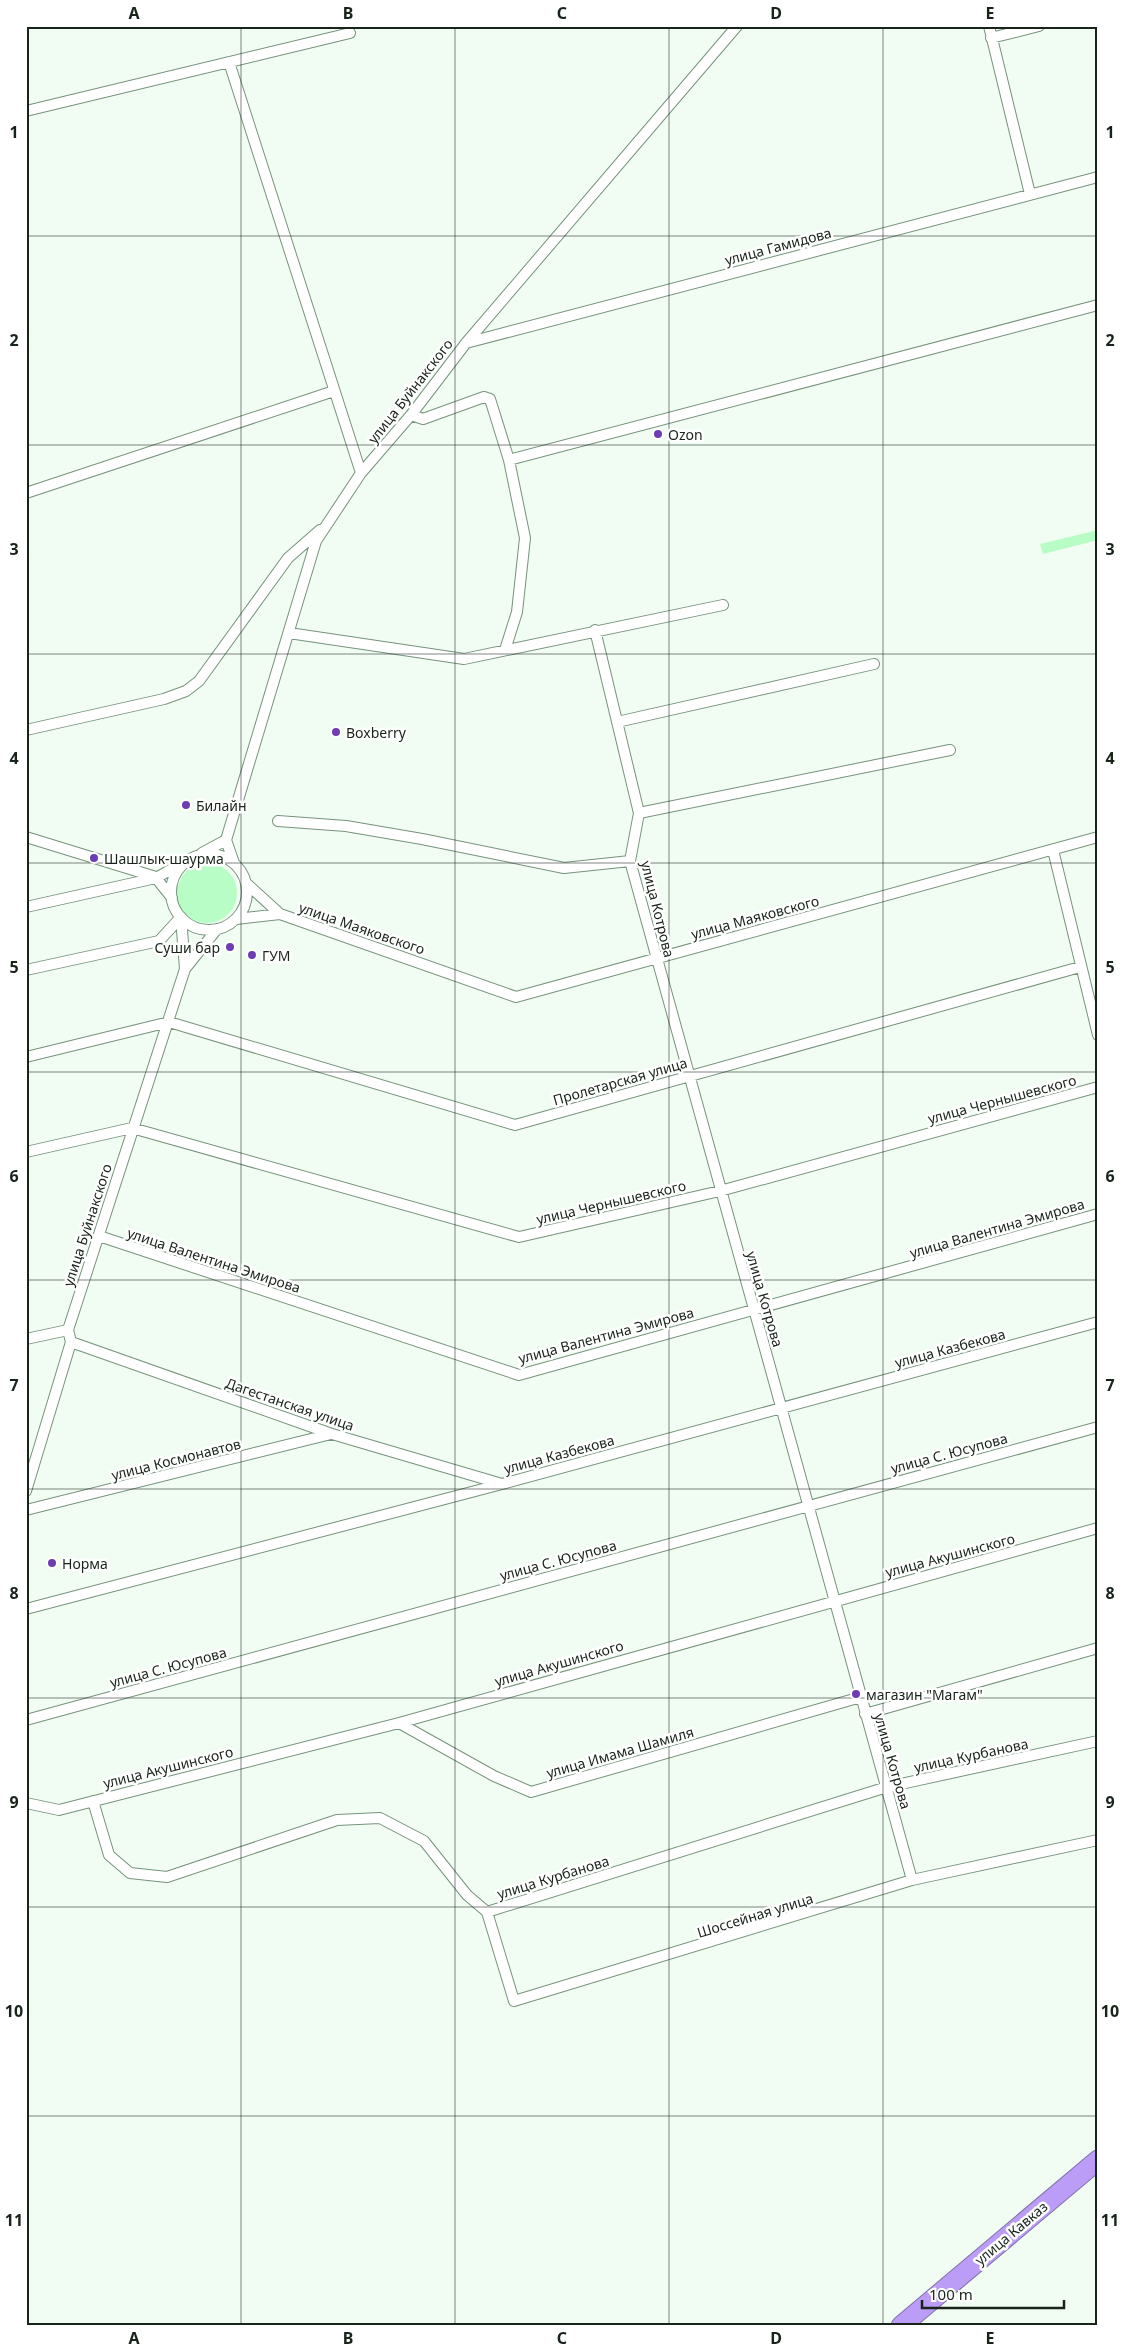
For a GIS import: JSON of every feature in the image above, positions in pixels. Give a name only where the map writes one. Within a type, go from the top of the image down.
[{"type":"highway","name":"улица Кавказ","points":[[901,2326],[1098,2160]]},
{"type":"street","name":"улица Буйнакского","points":[[226,840],[316,541],[361,474],[411,414],[466,342],[737,26]]},
{"type":"street","points":[[989,26],[1030,194]]},
{"type":"street","points":[[992,38],[1039,26]]},
{"type":"street","points":[[26,111],[350,33]]},
{"type":"street","points":[[229,62],[361,474]]},
{"type":"street","name":"улица Гамидова","points":[[466,342],[1098,177]]},
{"type":"street","points":[[509,460],[1098,305]]},
{"type":"street","points":[[26,493],[334,391]]},
{"type":"street","points":[[411,414],[423,419],[488,397],[509,460],[526,538],[518,612],[505,650]]},
{"type":"street","points":[[26,730],[164,699],[186,691],[199,681],[288,558],[302,544],[327,525]]},
{"type":"street","points":[[288,633],[464,658],[723,605]]},
{"type":"street","name":"улица Котрова","points":[[595,630],[638,813],[630,861],[912,1880]]},
{"type":"street","points":[[617,722],[874,664]]},
{"type":"street","points":[[638,813],[950,750]]},
{"type":"street","points":[[278,821],[346,826],[422,839],[564,868],[630,861]]},
{"type":"street","points":[[26,837],[156,878],[172,898]]},
{"type":"street","name":"улица Маяковского","points":[[280,914],[516,997],[1098,837]]},
{"type":"street","points":[[26,907],[156,878],[226,840],[234,863]]},
{"type":"street","points":[[1053,850],[1098,1035]]},
{"type":"street","points":[[197,855],[209,853],[222,856],[234,863],[242,872],[247,894],[243,909],[236,919]]},
{"type":"street","points":[[186,861],[177,871],[172,884],[174,908],[188,923],[202,929],[218,929]]},
{"type":"street","points":[[246,883],[280,914]]},
{"type":"street","points":[[185,970],[218,929],[236,919],[280,914]]},
{"type":"street","points":[[181,917],[185,970]]},
{"type":"street","points":[[26,970],[159,941],[181,917]]},
{"type":"street","name":"Пролетарская улица","points":[[169,1022],[515,1125],[1080,967]]},
{"type":"street","name":"улица Буйнакского","points":[[68,1330],[132,1128],[185,970]]},
{"type":"street","points":[[26,1057],[169,1022]]},
{"type":"street","name":"улица Чернышевского","points":[[132,1128],[519,1238],[720,1191],[1098,1087]]},
{"type":"street","points":[[26,1152],[132,1128]]},
{"type":"street","name":"улица Валентина Эмирова","points":[[99,1236],[519,1375],[1098,1214]]},
{"type":"street","name":"улица Казбекова","points":[[26,1609],[502,1484],[1098,1322]]},
{"type":"street","points":[[26,1339],[68,1330],[71,1342],[26,1490]]},
{"type":"street","name":"Дагестанская улица","points":[[71,1342],[332,1434],[502,1484]]},
{"type":"street","name":"улица С. Юсупова","points":[[26,1720],[1098,1427]]},
{"type":"street","name":"улица Космонавтов","points":[[26,1510],[332,1434]]},
{"type":"street","name":"улица Акушинского","points":[[26,1803],[59,1810],[399,1722],[1098,1528]]},
{"type":"street","points":[[865,1714],[1098,1648]]},
{"type":"street","name":"улица Имама Шамиля","points":[[399,1722],[494,1776],[531,1792],[861,1697]]},
{"type":"street","name":"улица Курбанова","points":[[93,1801],[109,1855],[130,1873],[167,1878],[337,1820],[380,1818],[424,1841],[467,1895],[486,1912],[887,1787],[1098,1741]]},
{"type":"street","name":"Шоссейная улица","points":[[486,1912],[514,2002],[912,1880],[1098,1840]]},
{"type":"green space","points":[[1098,530],[1098,540],[1043,554],[1040,544]]},
{"type":"green space","points":[[201,863],[213,863],[224,868],[232,876],[237,887],[235,905],[224,918],[213,923],[201,923],[190,918],[182,910],[177,899],[177,887],[182,876],[190,868]]},
{"type":"place","name":"Ozon","points":[[658,434]]},
{"type":"place","name":"Boxberry","points":[[336,732]]},
{"type":"place","name":"Билайн","points":[[186,805]]},
{"type":"place","name":"Шашлык-шаурма","points":[[94,858]]},
{"type":"place","name":"Суши бар","points":[[230,947]]},
{"type":"place","name":"ГУМ","points":[[252,955]]},
{"type":"place","name":"Норма","points":[[52,1563]]},
{"type":"place","name":"магазин \"Магам\"","points":[[856,1694]]}]
